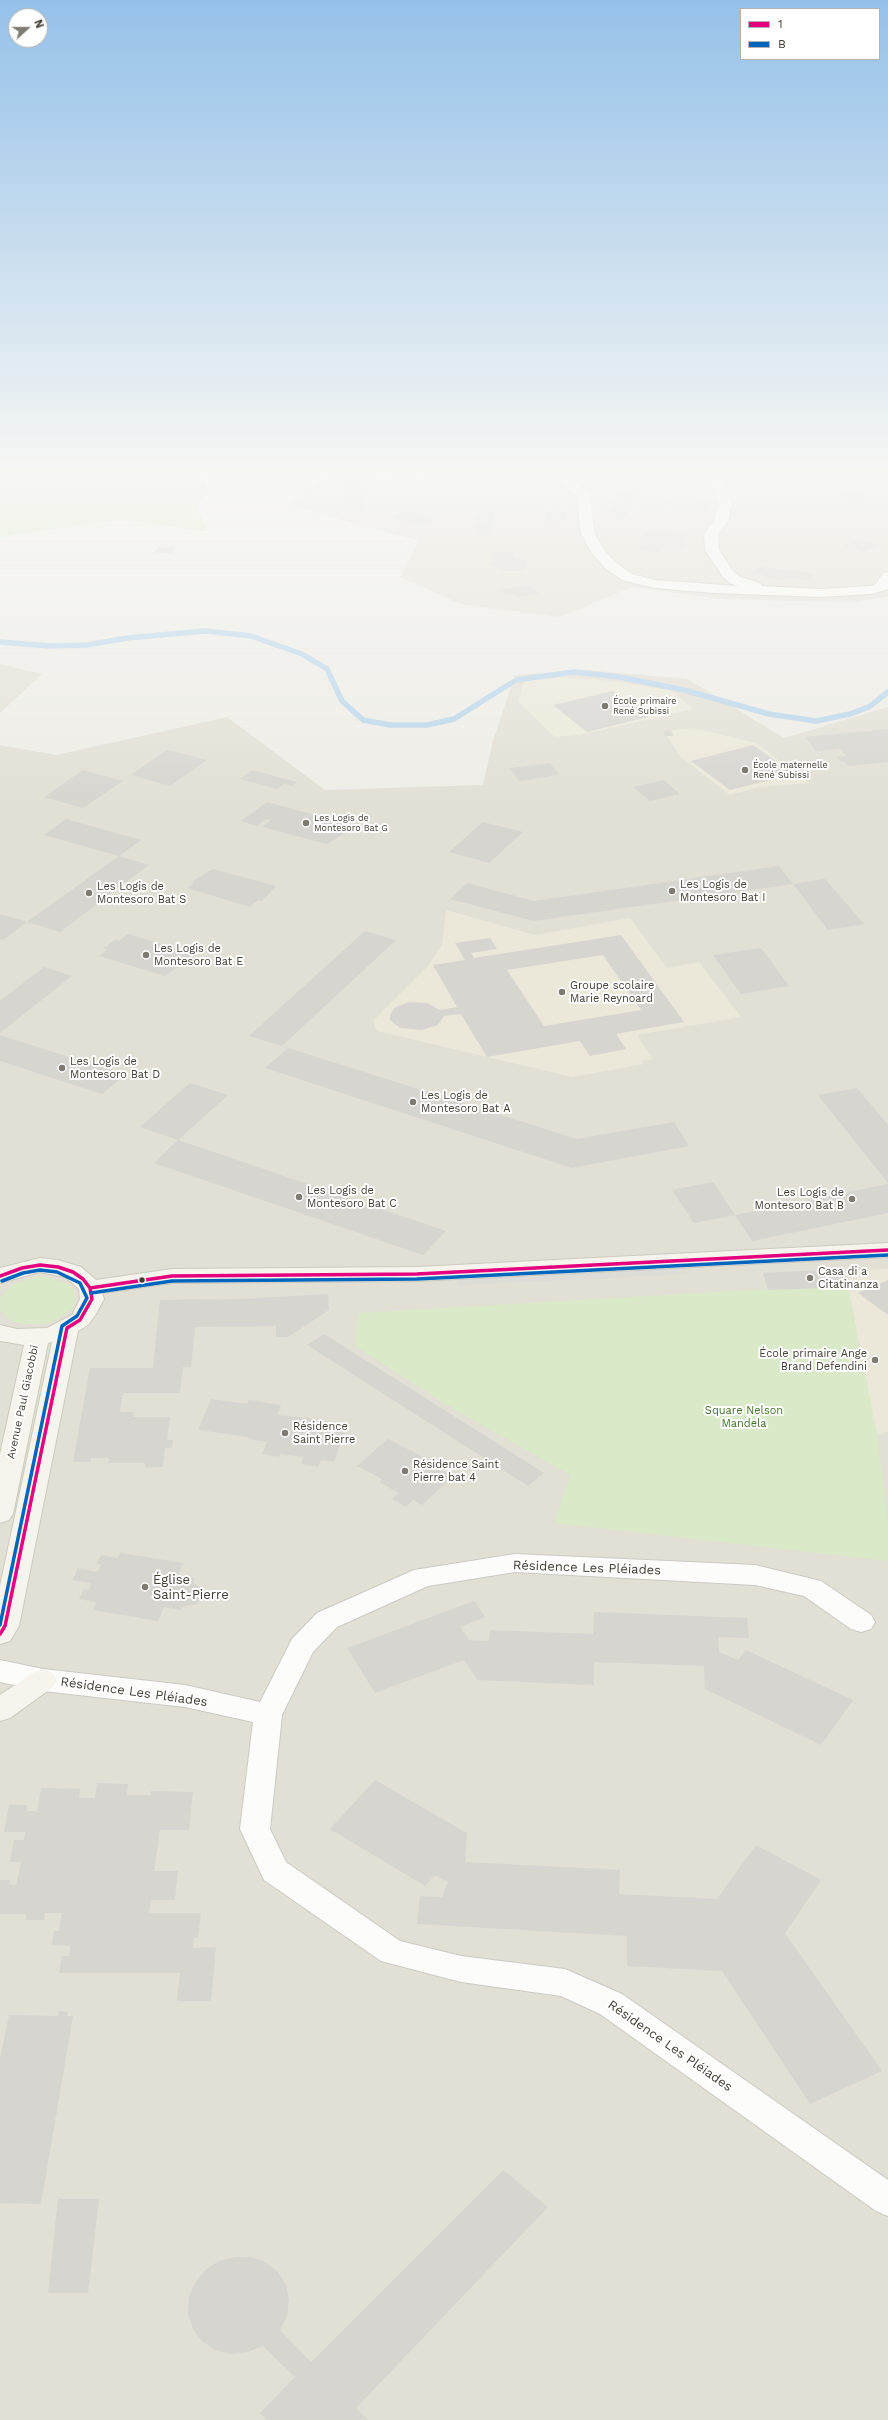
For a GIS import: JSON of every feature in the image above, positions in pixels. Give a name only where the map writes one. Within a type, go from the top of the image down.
[{"type":"main road","points":[[90,1288],[172,1276],[417,1274],[692,1262],[888,1250]]},
{"type":"main road","points":[[0,1276],[22,1268],[40,1265],[58,1267],[73,1272],[84,1279],[90,1288],[92,1299],[88,1309],[80,1320],[68,1328],[37,1337],[17,1337],[0,1333]]},
{"type":"main road","points":[[0,1634],[5,1626],[68,1328]]},
{"type":"main road","name":"Avenue Paul Giacobbi","points":[[0,1514],[37,1337]]},
{"type":"main road","points":[[0,1710],[43,1680]]},
{"type":"street","points":[[671,585],[820,593],[860,592],[883,585]]},
{"type":"street","points":[[753,585],[775,591]]},
{"type":"street","name":"Résidence Les Pléiades","points":[[861,1622],[812,1588],[755,1575],[516,1563],[423,1577],[328,1620],[302,1646],[268,1715],[256,1829],[275,1871],[392,1952],[461,1969],[565,1982],[611,2004],[888,2200]]},
{"type":"street","name":"Résidence Les Pléiades","points":[[0,1670],[8,1674],[43,1680],[185,1696],[268,1715]]},
{"type":"shaded area","points":[[418,585],[888,585],[888,597],[850,602],[721,599],[632,587],[559,617],[461,604]]},
{"type":"shaded area","points":[[0,664],[42,674],[0,713]]},
{"type":"shaded area","points":[[586,670],[688,679],[784,738],[888,707],[888,2420],[0,2420],[0,745],[56,755],[227,717],[325,790],[483,785],[493,741],[515,675]]},
{"type":"shaded area","name":"École primaire René Subissi","points":[[554,677],[595,679],[670,690],[694,709],[579,735],[555,737],[518,702],[525,680]]},
{"type":"shaded area","name":"École maternelle René Subissi","points":[[686,729],[702,730],[756,743],[809,783],[759,787],[730,795],[681,757],[663,731]]},
{"type":"shaded area","name":"Groupe scolaire Marie Reynoard","points":[[446,910],[535,935],[630,918],[667,968],[699,962],[741,1017],[637,1035],[653,1059],[642,1061],[644,1064],[572,1077],[377,1031],[373,1021],[428,966],[442,945]]},
{"type":"shaded area","points":[[684,1265],[687,1274],[458,1285],[457,1277]]},
{"type":"shaded area","name":"École primaire Ange Brand Defendini","points":[[888,1269],[888,1432],[877,1435],[848,1287],[850,1270]]},
{"type":"green space","points":[[34,1277],[47,1277],[68,1284],[74,1290],[74,1306],[58,1319],[46,1324],[21,1324],[10,1320],[0,1310],[0,1298],[12,1285]]},
{"type":"green space","name":"Square Nelson Mandela","points":[[848,1287],[877,1435],[888,1522],[888,1561],[554,1523],[570,1475],[452,1408],[355,1346],[358,1313],[749,1290]]},
{"type":"building","points":[[530,585],[539,594],[518,597],[514,594],[505,595],[500,590]]},
{"type":"building","points":[[613,691],[648,717],[587,732],[553,705]]},
{"type":"building","points":[[888,729],[888,762],[849,766],[845,762],[840,762],[837,757],[846,756],[841,749],[816,751],[805,737]]},
{"type":"building","points":[[671,730],[673,736],[665,736],[663,731]]},
{"type":"building","points":[[753,745],[794,774],[730,790],[691,761]]},
{"type":"building","points":[[167,750],[207,760],[170,786],[131,775]]},
{"type":"building","points":[[550,763],[559,775],[519,781],[510,768]]},
{"type":"building","points":[[83,770],[123,781],[83,808],[44,797]]},
{"type":"building","points":[[252,770],[297,782],[292,786],[284,784],[277,789],[240,779]]},
{"type":"building","points":[[664,780],[680,794],[650,801],[633,787]]},
{"type":"building","name":"Les Logis de Montesoro Bat G","points":[[267,802],[352,825],[344,831],[347,832],[327,844],[262,827],[271,820],[266,819],[257,826],[241,821]]},
{"type":"building","points":[[66,819],[141,840],[119,856],[44,835]]},
{"type":"building","points":[[483,822],[523,832],[489,863],[449,852]]},
{"type":"building","name":"Les Logis de Montesoro Bat S","points":[[119,856],[149,865],[60,932],[27,922]]},
{"type":"building","name":"Les Logis de Montesoro Bat I","points":[[779,866],[793,884],[534,921],[450,899],[467,883],[534,901]]},
{"type":"building","points":[[213,869],[276,886],[262,901],[258,900],[250,907],[187,888],[194,883],[191,882]]},
{"type":"building","name":"Les Logis de Montesoro Bat I","points":[[825,879],[864,924],[828,930],[793,884]]},
{"type":"building","points":[[0,914],[27,922],[3,940],[0,939]]},
{"type":"building","points":[[365,931],[396,940],[282,1046],[249,1036]]},
{"type":"building","name":"Les Logis de Montesoro Bat E","points":[[128,934],[193,953],[185,960],[188,961],[165,976],[99,956],[108,949],[104,948],[116,939],[119,941]]},
{"type":"building","points":[[621,935],[684,1022],[616,1034],[626,1049],[590,1056],[580,1041],[487,1057],[461,1014],[444,1016],[438,1025],[422,1030],[400,1028],[390,1020],[390,1015],[394,1008],[409,1002],[427,1003],[440,1010],[457,1007],[433,965],[465,960],[455,943],[490,938],[497,949],[471,953],[474,958]],"holes":[[[603,955],[641,1010],[544,1026],[507,970]]]},
{"type":"building","points":[[761,948],[789,986],[741,994],[713,955]]},
{"type":"building","points":[[44,967],[72,976],[0,1033],[0,1001]]},
{"type":"building","name":"Les Logis de Montesoro Bat D","points":[[0,1035],[125,1075],[102,1094],[0,1061]]},
{"type":"building","name":"Les Logis de Montesoro Bat A","points":[[288,1048],[577,1139],[674,1122],[689,1146],[572,1168],[265,1068]]},
{"type":"building","points":[[190,1083],[228,1095],[178,1140],[140,1127]]},
{"type":"building","points":[[857,1088],[888,1125],[888,1183],[818,1095]]},
{"type":"building","name":"Les Logis de Montesoro Bat C","points":[[178,1140],[446,1231],[423,1255],[154,1163]]},
{"type":"building","points":[[713,1182],[735,1215],[694,1223],[672,1190]]},
{"type":"building","name":"Les Logis de Montesoro Bat B","points":[[888,1184],[888,1213],[752,1241],[735,1215]]},
{"type":"building","points":[[842,1269],[848,1287],[768,1290],[763,1273]]},
{"type":"building","points":[[888,1280],[888,1315],[858,1293]]},
{"type":"building","points":[[328,1294],[329,1310],[288,1337],[276,1337],[276,1326],[195,1327],[191,1367],[183,1367],[180,1393],[123,1393],[120,1412],[134,1412],[133,1417],[170,1417],[167,1440],[173,1440],[172,1448],[165,1448],[163,1467],[145,1467],[145,1463],[108,1463],[109,1458],[91,1458],[91,1462],[73,1462],[90,1368],[153,1368],[160,1300],[240,1299]]},
{"type":"building","points":[[324,1334],[544,1473],[528,1486],[307,1345]]},
{"type":"building","name":"Résidence Saint Pierre","points":[[211,1399],[247,1404],[249,1400],[281,1405],[277,1415],[318,1419],[316,1426],[345,1430],[334,1462],[321,1460],[318,1467],[301,1464],[303,1457],[280,1454],[279,1457],[262,1454],[267,1442],[248,1439],[249,1437],[198,1430]]},
{"type":"building","name":"Résidence Saint Pierre bat 4","points":[[388,1439],[433,1462],[431,1465],[453,1476],[422,1505],[413,1500],[406,1507],[392,1499],[399,1493],[379,1482],[382,1479],[357,1466]]},
{"type":"building","name":"Église Saint-Pierre","points":[[121,1553],[183,1563],[178,1576],[195,1578],[193,1582],[203,1590],[202,1597],[197,1604],[182,1607],[180,1610],[164,1607],[158,1621],[93,1610],[96,1602],[79,1599],[84,1589],[89,1590],[91,1583],[72,1580],[78,1568],[97,1572],[101,1565],[97,1564],[101,1555],[118,1558]]},
{"type":"building","points":[[474,1601],[485,1617],[460,1627],[469,1640],[489,1641],[490,1630],[593,1634],[594,1612],[747,1618],[749,1638],[718,1637],[719,1652],[738,1660],[746,1650],[853,1700],[821,1745],[705,1689],[704,1666],[594,1662],[594,1685],[478,1680],[464,1660],[375,1693],[347,1648]]},
{"type":"building","points":[[375,1780],[467,1833],[465,1862],[620,1870],[619,1894],[717,1899],[756,1845],[821,1880],[785,1933],[882,2071],[810,2104],[722,1971],[627,1966],[627,1936],[417,1924],[420,1896],[442,1897],[448,1882],[435,1875],[425,1886],[330,1829]]},
{"type":"building","points":[[97,1783],[128,1784],[127,1795],[150,1795],[151,1791],[193,1792],[189,1830],[160,1830],[154,1871],[178,1871],[175,1900],[151,1900],[149,1913],[201,1913],[198,1938],[194,1938],[193,1948],[216,1947],[211,2001],[177,2001],[180,1973],[59,1973],[62,1956],[69,1956],[70,1946],[52,1945],[54,1931],[59,1931],[62,1913],[45,1913],[44,1920],[26,1920],[26,1914],[0,1914],[0,1880],[10,1880],[9,1885],[16,1885],[21,1862],[10,1862],[14,1840],[24,1840],[25,1832],[4,1832],[9,1805],[27,1805],[27,1811],[37,1811],[41,1788],[80,1789],[79,1798],[95,1798]]},
{"type":"building","points":[[59,2011],[68,2012],[67,2016],[73,2016],[41,2204],[0,2203],[0,2059],[9,2015],[58,2016]]},
{"type":"building","points":[[503,2170],[548,2207],[356,2408],[368,2420],[267,2420],[260,2413],[295,2377],[263,2346],[248,2352],[231,2354],[215,2350],[202,2341],[193,2329],[188,2313],[189,2297],[195,2283],[205,2270],[219,2261],[235,2257],[251,2257],[265,2262],[278,2272],[286,2285],[289,2300],[287,2316],[280,2330],[311,2362]]},
{"type":"building","points":[[58,2199],[99,2199],[88,2293],[48,2293]]},
{"type":"waterway","points":[[0,642],[50,646],[87,645],[127,638],[205,631],[251,636],[302,654],[327,669],[342,701],[363,720],[390,725],[427,725],[454,719],[516,680],[574,672],[619,677],[684,690],[769,714],[816,721],[850,714],[869,707],[888,692]]},
{"type":"transit line","name":"1","points":[[90,1288],[172,1276],[417,1274],[888,1250]]},
{"type":"transit line","name":"B","points":[[91,1293],[172,1281],[417,1279],[888,1255]]},
{"type":"transit line","name":"1","points":[[0,1276],[22,1268],[40,1265],[58,1267],[73,1272],[83,1279],[90,1288],[92,1299],[80,1320],[67,1328],[5,1626],[0,1634]]},
{"type":"transit line","name":"B","points":[[0,1625],[62,1326],[77,1316],[87,1298],[85,1290],[80,1283],[71,1277],[57,1272],[40,1270],[23,1273],[2,1281]]},
{"type":"place","name":"École primaire René Subissi","points":[[605,706]]},
{"type":"place","name":"École maternelle René Subissi","points":[[745,770]]},
{"type":"place","name":"Les Logis de Montesoro Bat G","points":[[306,823]]},
{"type":"place","name":"Les Logis de Montesoro Bat I","points":[[672,891]]},
{"type":"place","name":"Les Logis de Montesoro Bat S","points":[[89,893]]},
{"type":"place","name":"Les Logis de Montesoro Bat E","points":[[146,955]]},
{"type":"place","name":"Groupe scolaire Marie Reynoard","points":[[562,992]]},
{"type":"place","name":"Les Logis de Montesoro Bat D","points":[[62,1068]]},
{"type":"place","name":"Les Logis de Montesoro Bat A","points":[[413,1102]]},
{"type":"place","name":"Les Logis de Montesoro Bat C","points":[[299,1197]]},
{"type":"place","name":"Les Logis de Montesoro Bat B","points":[[852,1199]]},
{"type":"place","name":"Casa di a Citatinanza","points":[[810,1278]]},
{"type":"place","name":"École primaire Ange Brand Defendini","points":[[875,1360]]},
{"type":"place","name":"Résidence Saint Pierre","points":[[285,1433]]},
{"type":"place","name":"Résidence Saint Pierre bat 4","points":[[405,1471]]},
{"type":"place","name":"Église Saint-Pierre","points":[[145,1587]]}]
